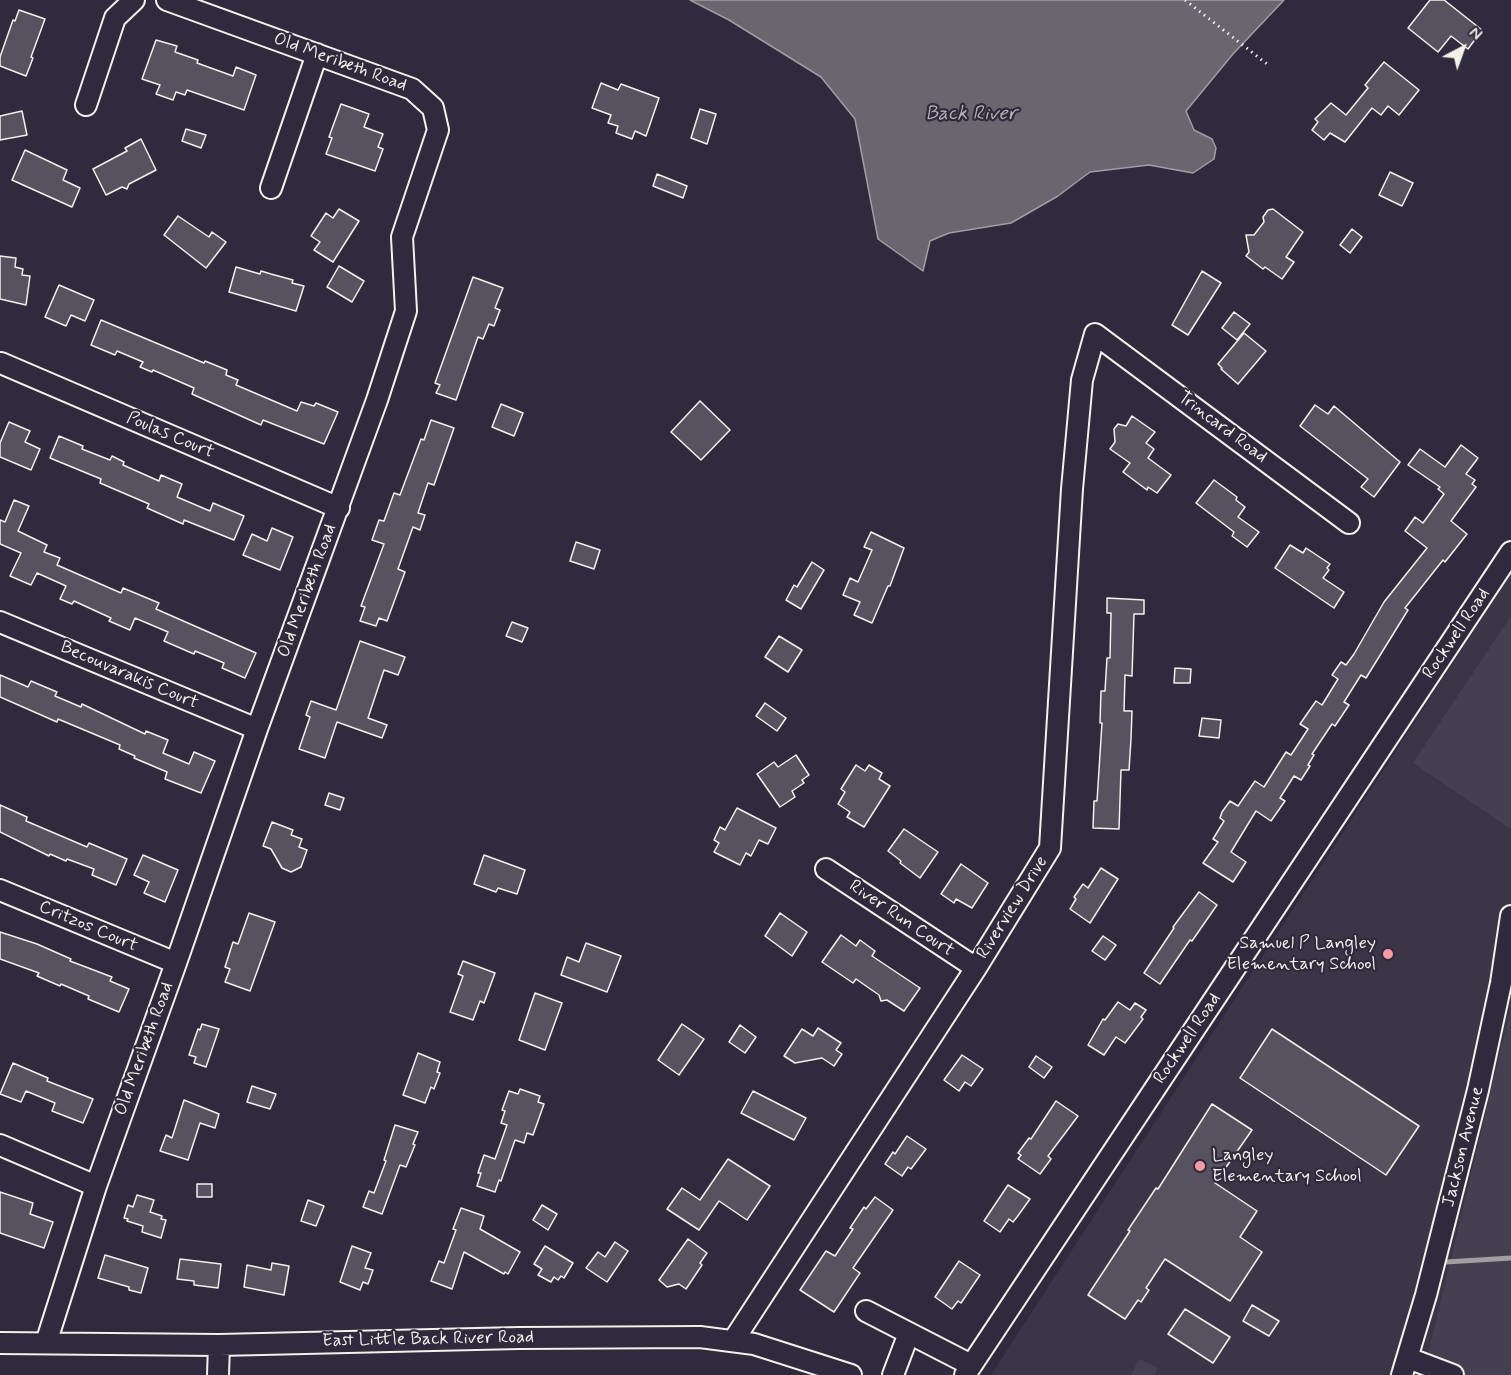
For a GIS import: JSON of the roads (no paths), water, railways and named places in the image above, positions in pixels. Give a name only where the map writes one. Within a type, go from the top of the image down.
[{"type":"street","points":[[86,105],[115,18],[134,0]]},
{"type":"street","name":"Old Meribeth Road","points":[[46,1343],[96,1186],[257,729],[339,508],[406,311],[402,237],[438,130],[433,108],[412,88],[166,0]]},
{"type":"street","points":[[271,188],[317,54]]},
{"type":"street","name":"Trincard Road","points":[[1095,334],[1349,523]]},
{"type":"street","name":"Riverview Drive","points":[[733,1341],[976,968],[1050,849],[1073,478],[1082,380],[1095,334]]},
{"type":"street","name":"Poulas Court","points":[[1,363],[339,508]]},
{"type":"street","name":"Rockwell Road","points":[[968,1370],[1511,552]]},
{"type":"street","name":"Becouvarakis Court","points":[[0,622],[257,729]]},
{"type":"street","name":"River Run Court","points":[[826,869],[976,968]]},
{"type":"street","name":"Critzos Court","points":[[0,890],[176,963]]},
{"type":"street","name":"Jackson Avenue","points":[[1405,1367],[1429,1286],[1478,1090],[1501,983],[1511,916]]},
{"type":"street","points":[[0,1145],[96,1186]]},
{"type":"street","points":[[866,1311],[909,1333],[968,1370]]},
{"type":"street","points":[[893,1375],[909,1333]]},
{"type":"street","name":"East Little Back River Road","points":[[0,1343],[219,1345],[519,1338],[686,1337],[733,1341],[776,1351],[847,1374]]},
{"type":"street","points":[[218,1375],[219,1345]]},
{"type":"street","points":[[1405,1367],[1454,1375]]},
{"type":"water","name":"Back River","points":[[690,0],[1284,0],[1233,54],[1186,111],[1194,130],[1212,139],[1216,148],[1214,159],[1193,173],[1149,165],[1090,172],[1058,196],[1011,223],[949,233],[930,241],[923,271],[878,239],[855,119],[821,77],[729,20]]},
{"type":"waterway","points":[[1446,1262],[1511,1258]]},
{"type":"place","name":"Samuel P Langley Elementary School","points":[[1388,954]]},
{"type":"place","name":"Langley Elementary School","points":[[1200,1166]]}]
